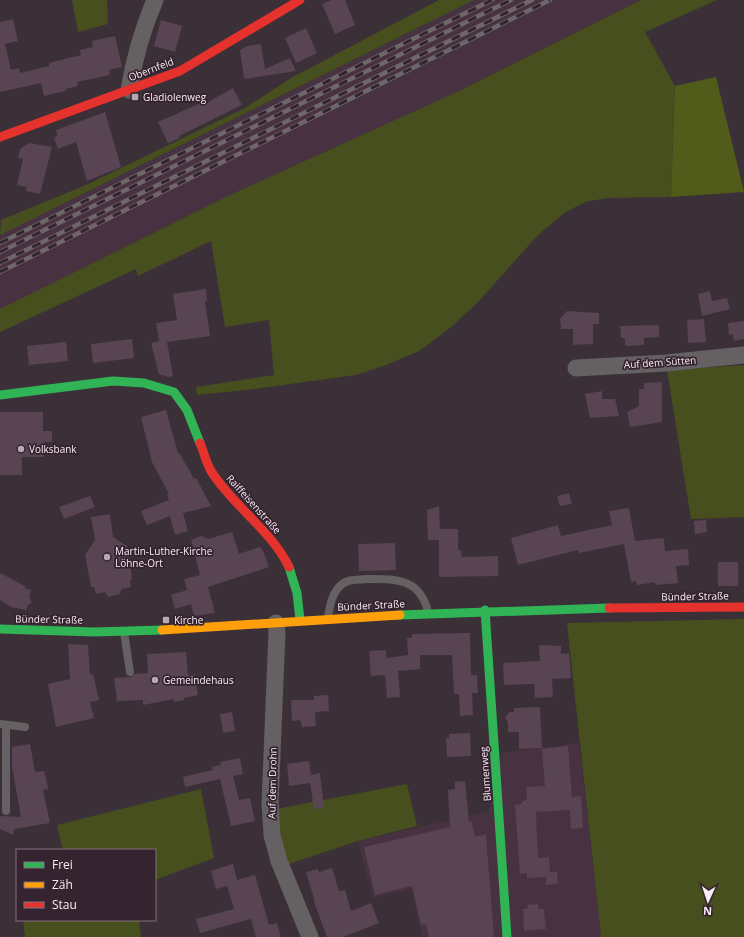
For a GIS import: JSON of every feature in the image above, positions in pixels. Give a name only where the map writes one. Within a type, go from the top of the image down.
[{"type":"street","points":[[129,90],[134,67],[155,0]]},
{"type":"street","name":"Obernfeld","points":[[0,137],[180,71],[300,0]]},
{"type":"street","name":"Auf dem Sütten","points":[[576,368],[666,363],[744,355]]},
{"type":"street","name":"Raiffeisenstraße","points":[[0,395],[113,381],[144,383],[174,392],[187,410],[211,471],[229,494],[282,553],[289,566],[297,593],[300,620]]},
{"type":"street","name":"Bünder Straße","points":[[0,629],[28,631],[124,631],[227,627],[300,620],[485,610],[744,607]]},
{"type":"street","name":"Blumenweg","points":[[485,610],[507,937]]},
{"type":"street","name":"Auf dem Drohn","points":[[276,623],[277,633],[270,802],[272,835],[279,861],[310,937]]},
{"type":"lane","points":[[328,619],[329,608],[334,596],[341,584],[350,580],[397,579],[407,583],[419,592],[426,602],[428,613]]},
{"type":"lane","points":[[124,631],[130,672]]},
{"type":"lane","points":[[6,810],[3,725],[25,727]]},
{"type":"shaded area","points":[[474,0],[641,0],[461,90],[234,193],[0,309],[0,235]]},
{"type":"shaded area","points":[[579,743],[601,937],[422,937],[411,889],[373,898],[358,841],[489,811],[501,753]]},
{"type":"green space","points":[[72,0],[107,0],[108,24],[78,32]]},
{"type":"green space","points":[[439,0],[474,0],[0,235],[1,220],[86,185],[245,108],[291,78]]},
{"type":"green space","points":[[641,0],[717,0],[645,32],[675,86],[671,197],[607,198],[585,202],[564,213],[538,235],[478,302],[450,328],[419,351],[386,365],[356,375],[197,395],[196,387],[274,375],[269,320],[225,327],[211,241],[138,276],[136,269],[0,332],[0,309],[234,193],[461,90]]},
{"type":"green space","points":[[716,77],[744,192],[671,197],[675,86]]},
{"type":"green space","points":[[744,365],[744,517],[691,519],[667,370]]},
{"type":"green space","points":[[744,619],[744,937],[601,937],[567,623]]},
{"type":"green space","points":[[407,784],[417,826],[358,841],[286,865],[276,809]]},
{"type":"green space","points":[[201,789],[214,858],[156,880],[156,849],[63,849],[57,825]]},
{"type":"green space","points":[[23,921],[139,921],[141,937],[25,937]]},
{"type":"building","points":[[331,0],[345,0],[355,25],[335,34],[322,4]]},
{"type":"building","points":[[13,19],[18,41],[5,44],[11,70],[19,68],[20,73],[49,66],[49,63],[81,55],[80,50],[93,47],[92,41],[115,36],[122,67],[109,70],[110,75],[77,82],[78,86],[65,89],[66,91],[44,96],[41,83],[0,92],[0,22]]},
{"type":"building","points":[[161,20],[182,26],[175,52],[154,46]]},
{"type":"building","points":[[306,28],[317,53],[296,63],[285,38]]},
{"type":"building","points":[[261,44],[265,69],[290,58],[296,71],[244,79],[240,50],[247,46]]},
{"type":"building","points":[[233,88],[242,105],[179,136],[180,138],[168,143],[158,122],[205,101],[206,103]]},
{"type":"building","points":[[105,112],[121,167],[87,181],[76,142],[58,149],[54,138],[57,136],[56,130]]},
{"type":"building","points":[[29,143],[52,147],[40,194],[26,191],[27,187],[17,185],[23,159],[18,158],[20,149]]},
{"type":"building","points":[[206,289],[207,301],[205,301],[210,336],[167,342],[173,376],[168,377],[159,374],[151,343],[159,341],[156,323],[177,320],[173,294]]},
{"type":"building","points":[[710,291],[712,301],[727,298],[730,309],[702,316],[698,294]]},
{"type":"building","points":[[567,311],[599,313],[599,324],[593,324],[593,344],[573,345],[573,329],[561,329],[560,319]]},
{"type":"building","points":[[704,319],[706,342],[688,343],[687,320]]},
{"type":"building","points":[[744,321],[744,339],[734,341],[733,334],[729,335],[728,323]]},
{"type":"building","points":[[659,325],[659,337],[644,338],[644,345],[625,346],[625,338],[621,338],[620,326]]},
{"type":"building","points":[[132,339],[134,358],[93,363],[91,344]]},
{"type":"building","points":[[66,342],[68,361],[29,365],[27,346]]},
{"type":"building","points":[[662,382],[662,422],[630,427],[627,412],[639,406],[639,389],[644,389],[644,383]]},
{"type":"building","points":[[602,391],[602,399],[615,399],[619,416],[590,418],[585,394]]},
{"type":"building","points":[[166,410],[178,453],[194,479],[196,478],[211,506],[183,513],[188,531],[175,535],[170,516],[147,525],[141,511],[169,500],[167,495],[169,494],[152,462],[141,417]]},
{"type":"building","name":"Volksbank","points":[[0,412],[43,412],[43,431],[52,431],[52,442],[44,442],[44,457],[22,457],[22,475],[0,475]]},
{"type":"building","points":[[569,493],[572,504],[560,506],[557,496]]},
{"type":"building","points":[[90,496],[95,507],[64,519],[59,507]]},
{"type":"building","points":[[439,506],[440,529],[458,529],[458,550],[461,550],[462,557],[498,556],[498,576],[439,577],[439,540],[428,540],[427,510]]},
{"type":"building","points":[[629,508],[635,541],[664,538],[665,551],[688,549],[689,565],[676,566],[678,583],[655,585],[655,582],[637,585],[636,581],[631,582],[624,544],[579,553],[578,550],[518,565],[511,538],[558,525],[561,536],[612,525],[609,511]]},
{"type":"building","name":"Martin-Luther-Kirche Löhne-Ort","points":[[110,514],[113,537],[128,547],[132,579],[130,580],[131,587],[121,589],[120,594],[108,597],[105,592],[96,594],[94,587],[91,587],[85,555],[95,540],[91,517]]},
{"type":"building","points":[[706,520],[707,532],[695,534],[694,521]]},
{"type":"building","points":[[232,532],[239,554],[260,547],[269,567],[208,587],[215,613],[194,616],[191,604],[175,609],[171,595],[187,590],[184,579],[200,575],[191,540],[201,536],[208,539]]},
{"type":"building","points":[[395,543],[396,570],[359,571],[358,544]]},
{"type":"building","points":[[718,562],[738,562],[738,586],[718,586]]},
{"type":"building","points":[[0,573],[31,590],[29,598],[32,602],[28,605],[26,610],[11,607],[0,600]]},
{"type":"building","points":[[470,633],[471,675],[477,675],[478,693],[472,693],[473,715],[460,716],[459,694],[454,694],[452,655],[420,655],[420,669],[398,671],[400,697],[387,698],[385,675],[371,676],[369,651],[386,650],[386,658],[408,655],[407,638],[412,637],[412,634]]},
{"type":"building","points":[[68,644],[88,645],[90,675],[93,674],[99,700],[90,702],[94,718],[56,727],[48,684],[70,679]]},
{"type":"building","points":[[539,645],[561,646],[561,654],[569,653],[571,678],[552,679],[553,697],[535,698],[534,684],[504,685],[503,663],[540,661]]},
{"type":"building","name":"Gemeindehaus","points":[[186,652],[188,675],[195,674],[198,695],[174,702],[174,699],[143,705],[143,700],[117,701],[114,678],[131,677],[135,674],[148,673],[147,654]]},
{"type":"building","points":[[328,695],[329,711],[315,712],[316,726],[302,727],[300,720],[292,721],[291,700],[314,700],[314,696]]},
{"type":"building","points":[[540,707],[542,748],[519,749],[519,732],[508,732],[508,723],[505,717],[510,712],[514,712],[514,708]]},
{"type":"building","points":[[232,712],[235,731],[223,733],[220,714]]},
{"type":"building","points":[[470,733],[471,756],[447,757],[446,738],[449,738],[449,734]]},
{"type":"building","points":[[30,744],[35,772],[44,771],[47,782],[48,789],[43,790],[50,823],[14,829],[13,835],[0,829],[0,816],[21,817],[12,767],[12,747]]},
{"type":"building","points":[[568,746],[572,797],[581,796],[583,828],[571,829],[570,810],[536,812],[538,858],[549,857],[550,872],[557,872],[558,884],[546,885],[546,877],[527,878],[527,873],[520,874],[515,805],[522,804],[522,801],[527,800],[526,787],[545,786],[542,749]]},
{"type":"building","points":[[240,758],[243,774],[233,776],[239,800],[250,798],[255,821],[231,826],[220,779],[185,787],[183,777],[213,770],[212,767],[221,765],[220,762]]},
{"type":"building","points":[[309,761],[311,775],[320,773],[324,808],[314,809],[310,783],[289,786],[287,764]]},
{"type":"building","points":[[465,781],[469,822],[472,822],[475,837],[486,834],[494,937],[429,937],[426,924],[421,925],[412,886],[375,895],[364,847],[450,827],[448,790],[455,789],[455,782]]},
{"type":"building","points":[[233,864],[237,880],[255,875],[269,925],[277,923],[281,937],[256,937],[251,919],[200,933],[196,919],[234,909],[227,886],[216,889],[211,871]]},
{"type":"building","points":[[332,868],[339,891],[345,890],[351,911],[371,903],[379,923],[343,937],[327,937],[314,902],[306,872],[318,869],[319,872]]},
{"type":"building","points":[[538,904],[538,909],[544,909],[546,929],[524,931],[523,909],[528,908],[527,905]]},
{"type":"railway","points":[[0,243],[492,0]]},
{"type":"railway","points":[[0,252],[511,0]]},
{"type":"railway","points":[[0,263],[532,0]]},
{"type":"railway","points":[[0,272],[550,0]]},
{"type":"traffic: fast","points":[[0,395],[113,381],[144,383],[174,392],[187,410],[200,443]]},
{"type":"traffic: fast","points":[[289,567],[297,593],[300,620]]},
{"type":"traffic: fast","points":[[400,615],[609,608]]},
{"type":"traffic: fast","points":[[485,610],[507,937]]},
{"type":"traffic: fast","points":[[0,629],[94,632],[162,630]]},
{"type":"traffic: slow","points":[[162,630],[400,615]]},
{"type":"traffic: jam","points":[[0,137],[180,71],[300,0]]},
{"type":"traffic: jam","points":[[200,443],[209,468],[220,484],[272,541],[289,567]]},
{"type":"traffic: jam","points":[[609,608],[744,607]]},
{"type":"place","name":"Gladiolenweg","points":[[135,97]]},
{"type":"place","name":"Volksbank","points":[[21,449]]},
{"type":"place","name":"Martin-Luther-Kirche Löhne-Ort","points":[[107,557]]},
{"type":"place","name":"Kirche","points":[[166,620]]},
{"type":"place","name":"Gemeindehaus","points":[[155,680]]}]
